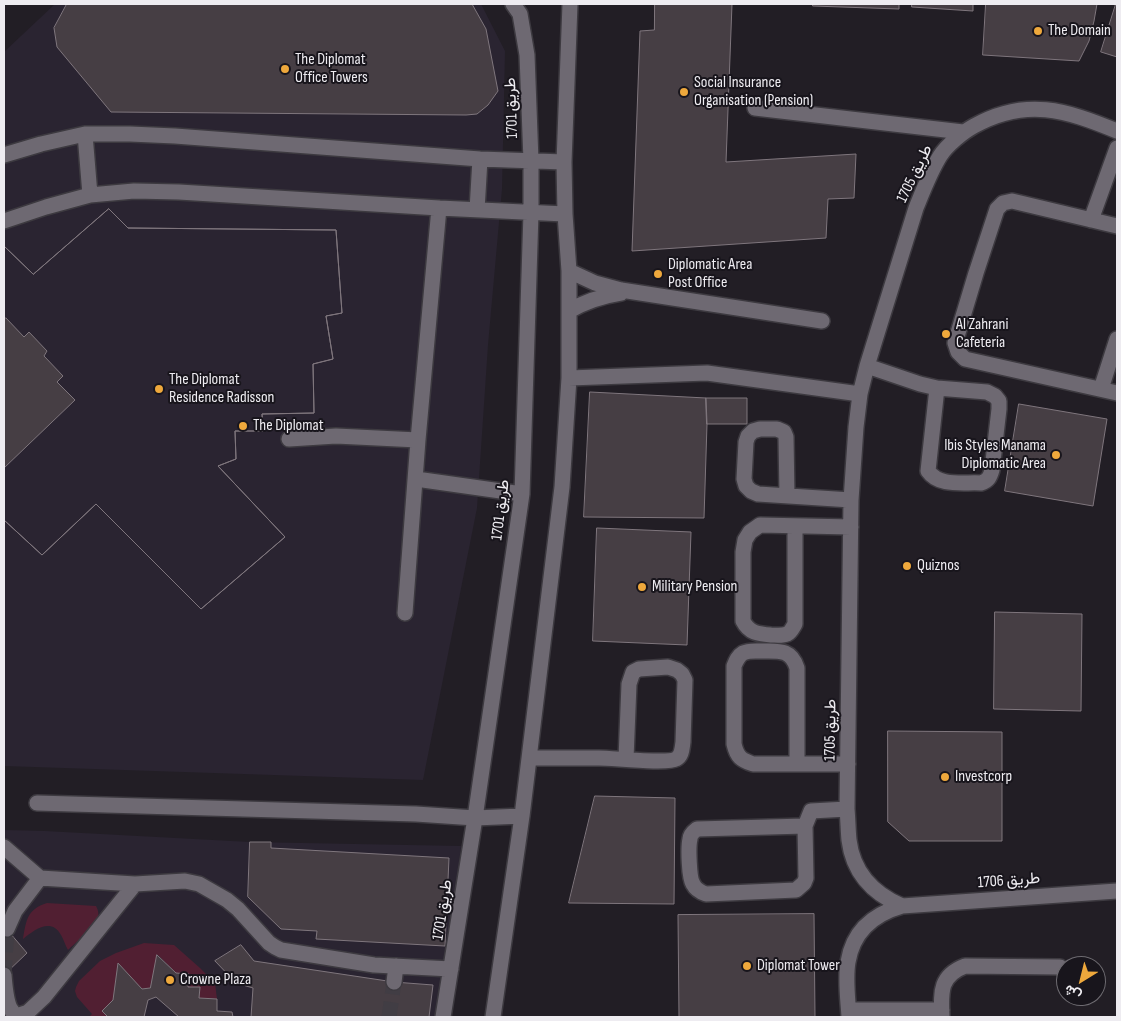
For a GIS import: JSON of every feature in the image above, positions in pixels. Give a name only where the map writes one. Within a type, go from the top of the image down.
[{"type":"street","name":"طريق 1701","points":[[443,1017],[475,818],[522,494],[531,161],[527,55],[520,14],[513,4]]},
{"type":"street","points":[[494,1017],[522,816],[562,487],[569,378],[570,271],[565,214],[564,162],[570,4]]},
{"type":"street","points":[[755,108],[963,132]]},
{"type":"street","name":"طريق 1705","points":[[902,906],[877,892],[866,882],[852,856],[849,842],[847,809],[851,500],[856,427],[860,394],[867,366],[916,208],[941,154],[963,132],[987,118],[1008,111],[1035,108],[1062,112],[1093,121],[1117,132]]},
{"type":"street","points":[[4,154],[85,134],[130,134],[480,159],[564,162]]},
{"type":"street","points":[[85,134],[90,195]]},
{"type":"street","points":[[1091,220],[1117,148]]},
{"type":"street","points":[[477,210],[480,159]]},
{"type":"street","points":[[4,221],[90,195],[134,191],[565,214]]},
{"type":"street","points":[[1117,226],[1012,201],[1003,203],[997,209],[955,344],[958,352],[965,359],[1117,393]]},
{"type":"street","points":[[405,613],[418,440],[439,208]]},
{"type":"street","points":[[570,271],[595,283],[635,293],[822,321]]},
{"type":"street","points":[[569,311],[607,295],[635,293]]},
{"type":"street","points":[[1101,389],[1117,339]]},
{"type":"street","points":[[867,366],[936,388],[987,392],[995,396],[999,401],[992,470],[986,482],[942,482],[928,471],[936,388]]},
{"type":"street","points":[[569,378],[707,373],[860,394]]},
{"type":"street","points":[[787,496],[786,437],[784,432],[777,429],[753,431],[748,436],[746,442],[744,472],[746,486],[751,491],[758,494],[787,496],[851,500]]},
{"type":"street","points":[[289,439],[336,436],[418,440]]},
{"type":"street","points":[[416,479],[522,494]]},
{"type":"street","points":[[795,526],[795,624],[787,634],[780,636],[758,634],[746,627],[743,621],[743,552],[745,540],[750,532],[760,525],[852,527]]},
{"type":"street","points":[[796,764],[796,668],[794,661],[788,654],[779,651],[745,652],[738,657],[734,666],[734,744],[736,754],[753,764],[796,764],[848,764]]},
{"type":"street","points":[[529,758],[669,761],[677,759],[682,753],[685,680],[677,670],[668,667],[639,669],[632,672],[629,684],[626,759]]},
{"type":"street","points":[[37,803],[416,814],[475,818],[522,816]]},
{"type":"street","points":[[805,826],[697,829],[692,833],[690,839],[690,875],[694,887],[706,894],[796,890],[804,883],[806,878],[805,826],[811,811],[847,809]]},
{"type":"street","points":[[4,847],[40,878],[135,884],[185,881],[199,884],[227,900],[238,909],[269,943],[275,948],[282,950],[374,965],[451,969]]},
{"type":"street","points":[[6,929],[15,911],[40,878]]},
{"type":"street","points":[[4,975],[8,1000],[12,1011],[19,1015],[28,1012],[44,997],[135,884]]},
{"type":"street","name":"طريق 1706","points":[[902,906],[1117,891]]},
{"type":"street","points":[[902,906],[888,910],[876,917],[856,939],[848,964],[849,1014],[942,1014],[942,988],[954,970],[965,966],[1056,967]]},
{"type":"street","points":[[394,982],[396,966]]},
{"type":"shaded area","name":"The Diplomat","points":[[55,4],[481,4],[505,51],[502,189],[488,345],[477,508],[423,780],[4,766],[4,52]]},
{"type":"shaded area","points":[[4,830],[250,842],[461,846],[443,1017],[4,1017]]},
{"type":"shaded area","points":[[47,903],[96,906],[98,917],[89,930],[68,950],[61,935],[52,927],[47,926],[37,929],[23,939],[31,912]]},
{"type":"shaded area","points":[[144,943],[174,945],[215,983],[217,999],[199,998],[200,987],[188,987],[189,974],[176,973],[158,955],[150,988],[142,989],[118,963],[113,1000],[103,1011],[108,1017],[89,1017],[92,1014],[77,997],[75,991],[79,981],[100,961]]},
{"type":"building","name":"The Diplomat Office Towers","points":[[67,4],[472,4],[486,29],[498,91],[488,105],[477,114],[466,115],[111,112],[57,47],[54,28]]},
{"type":"building","name":"Social Insurance Organisation (Pension)","points":[[655,4],[732,4],[726,162],[856,154],[854,198],[828,199],[826,238],[632,251],[640,31],[654,30]]},
{"type":"building","points":[[813,4],[899,4],[899,9],[813,6]]},
{"type":"building","points":[[912,4],[973,4],[973,11],[912,7]]},
{"type":"building","name":"The Domain","points":[[986,4],[1097,4],[1089,41],[1079,61],[983,55]]},
{"type":"building","points":[[1117,4],[1117,57],[1101,52]]},
{"type":"building","name":"The Diplomat Residence Radisson","points":[[109,209],[128,228],[336,230],[342,313],[326,316],[333,359],[313,364],[314,413],[262,414],[263,431],[235,431],[236,459],[218,466],[285,537],[201,609],[96,504],[42,555],[4,520],[4,246],[33,274]]},
{"type":"building","name":"The Diplomat Residence Radisson","points":[[109,209],[128,228],[336,230],[342,313],[326,316],[333,359],[313,364],[314,413],[262,414],[263,431],[235,431],[236,459],[218,466],[285,537],[201,609],[96,504],[42,555],[4,520],[4,246],[33,274]]},
{"type":"building","points":[[6,318],[24,337],[29,332],[47,351],[44,356],[63,376],[57,382],[75,400],[4,468],[4,320]]},
{"type":"building","points":[[590,392],[706,398],[704,518],[584,517]]},
{"type":"building","points":[[706,398],[747,398],[747,424],[707,424]]},
{"type":"building","name":"Ibis Styles Manama Diplomatic Area","points":[[1019,404],[1107,419],[1093,506],[1005,491]]},
{"type":"building","name":"Military Pension","points":[[597,528],[691,532],[687,645],[593,641]]},
{"type":"building","points":[[995,612],[1082,614],[1081,711],[994,709]]},
{"type":"building","name":"Investcorp","points":[[888,731],[1002,732],[1002,841],[909,841],[888,822]]},
{"type":"building","points":[[595,796],[675,798],[674,904],[569,903]]},
{"type":"building","points":[[250,842],[271,842],[271,848],[449,858],[445,946],[316,939],[317,931],[281,929],[248,897]]},
{"type":"building","name":"Diplomat Tower","points":[[814,914],[815,1017],[679,1017],[678,915]]},
{"type":"building","points":[[4,926],[27,953],[4,975]]},
{"type":"building","points":[[241,945],[254,961],[394,982],[433,985],[429,1017],[251,1017],[253,988],[236,983],[215,961]]},
{"type":"building","name":"Crowne Plaza","points":[[157,955],[176,973],[189,974],[188,987],[200,987],[199,998],[217,999],[217,1011],[232,1012],[233,1017],[179,1017],[156,997],[148,1000],[144,1017],[108,1017],[102,1011],[113,1000],[118,963],[142,989],[150,988]]},
{"type":"tunnel","points":[[4,975],[7,929]]},
{"type":"tunnel","points":[[389,1017],[394,982]]},
{"type":"place","name":"The Domain","points":[[1038,31]]},
{"type":"place","name":"The Diplomat Office Towers","points":[[285,69]]},
{"type":"place","name":"Social Insurance Organisation (Pension)","points":[[684,92]]},
{"type":"place","name":"Diplomatic Area Post Office","points":[[658,274]]},
{"type":"place","name":"Al Zahrani Cafeteria","points":[[946,334]]},
{"type":"place","name":"The Diplomat Residence Radisson","points":[[159,389]]},
{"type":"place","name":"The Diplomat","points":[[243,426]]},
{"type":"place","name":"Ibis Styles Manama Diplomatic Area","points":[[1056,455]]},
{"type":"place","name":"Quiznos","points":[[907,566]]},
{"type":"place","name":"Military Pension","points":[[642,587]]},
{"type":"place","name":"Investcorp","points":[[945,777]]},
{"type":"place","name":"Diplomat Tower","points":[[747,966]]},
{"type":"place","name":"Crowne Plaza","points":[[170,980]]}]
